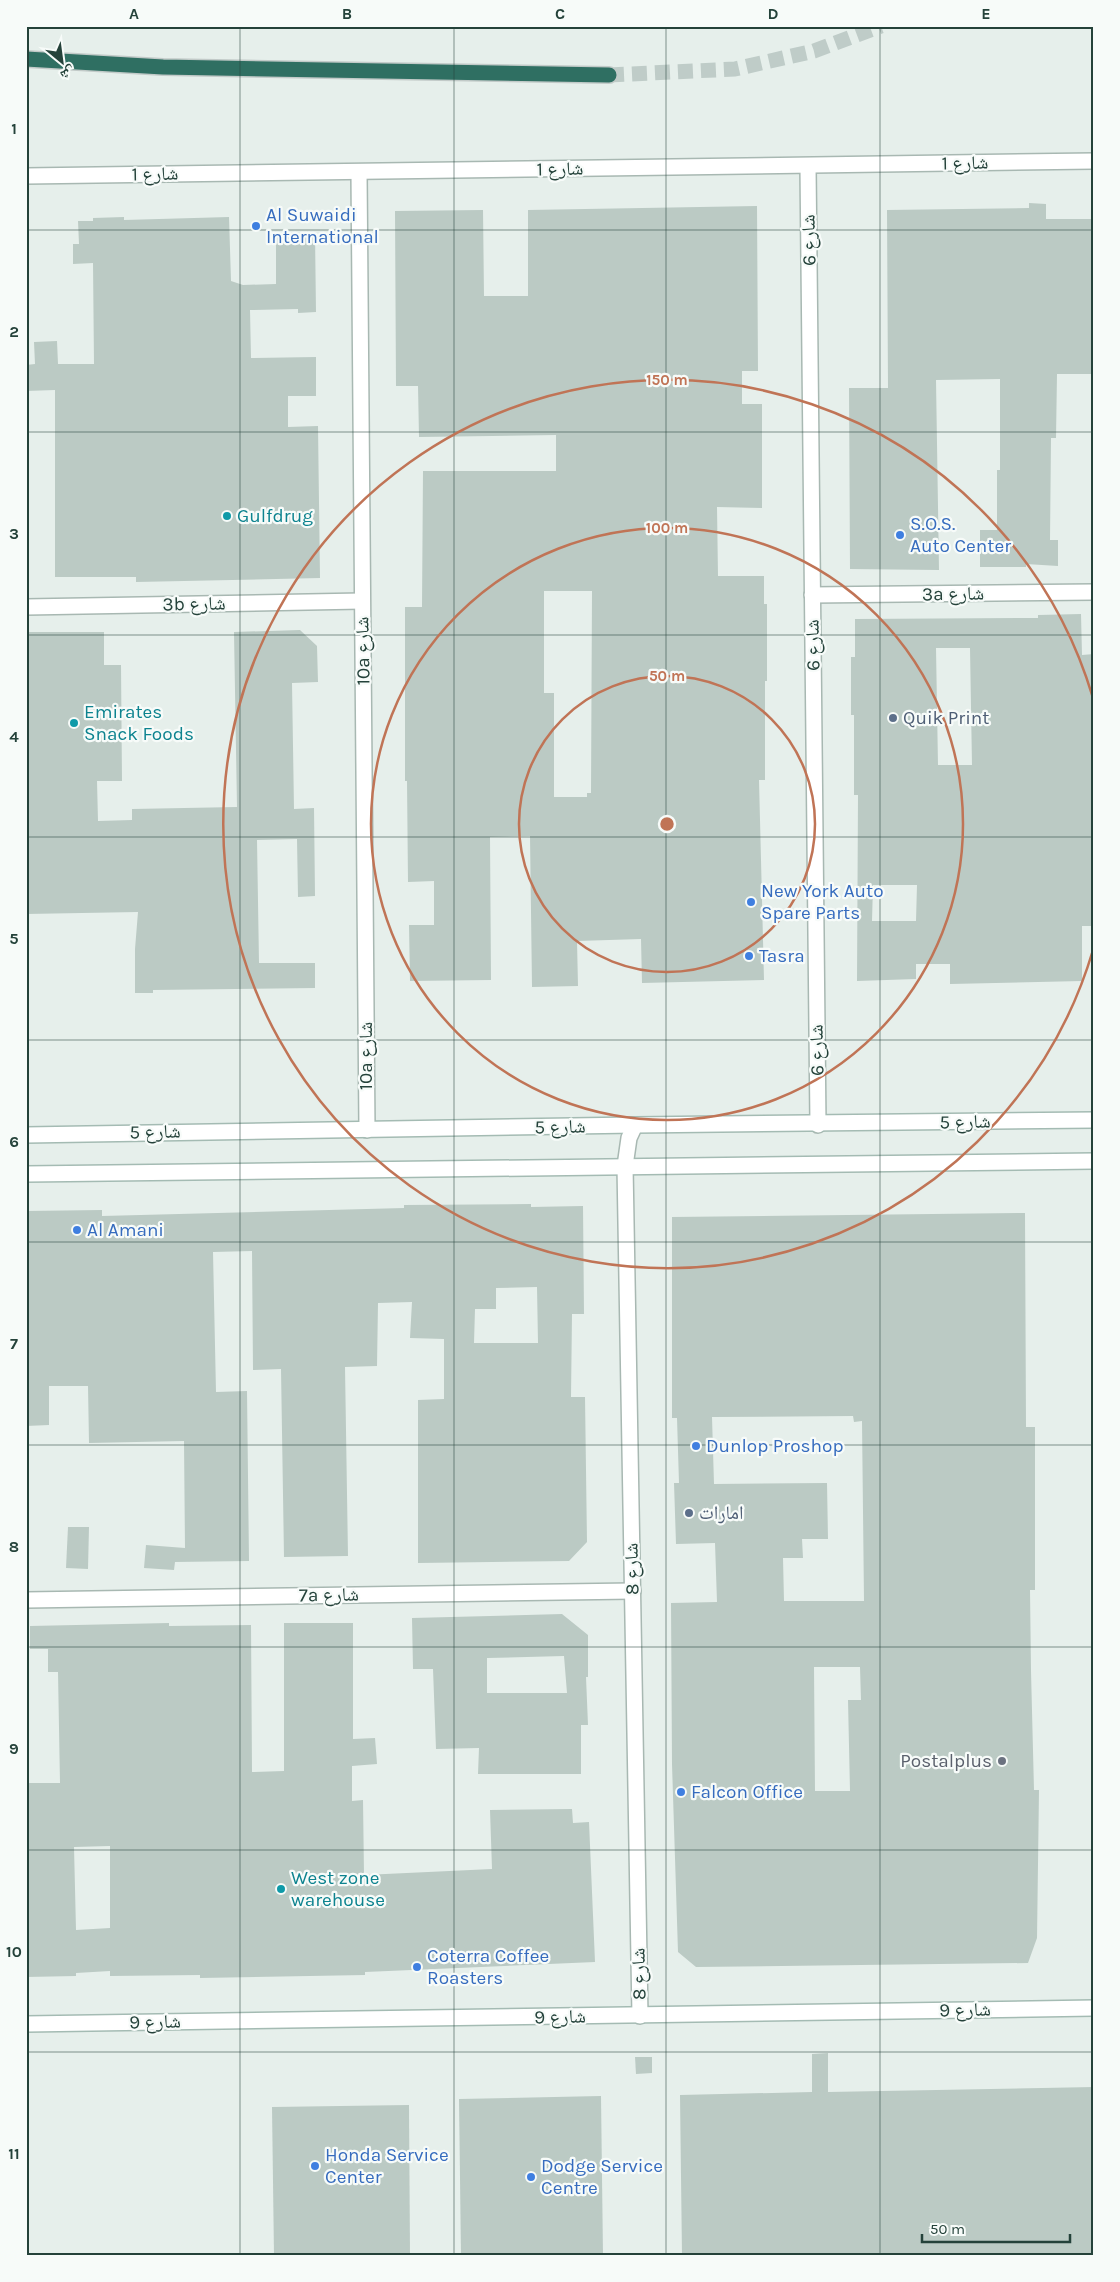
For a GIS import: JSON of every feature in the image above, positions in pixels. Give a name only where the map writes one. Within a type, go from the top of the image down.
[{"type":"highway","points":[[26,59],[163,67],[609,75]]},
{"type":"street","name":"شارع 1","points":[[26,176],[1094,161]]},
{"type":"street","name":"شارع 6","points":[[808,166],[818,1124]]},
{"type":"street","name":"10a شارع","points":[[359,172],[367,1130]]},
{"type":"street","name":"3a شارع","points":[[812,595],[1094,592]]},
{"type":"street","name":"3b شارع","points":[[26,607],[362,601]]},
{"type":"street","name":"شارع 5","points":[[26,1135],[1094,1120]]},
{"type":"street","name":"شارع 8","points":[[635,1125],[629,1138],[625,1166],[640,2016]]},
{"type":"street","points":[[26,1174],[1094,1161]]},
{"type":"street","name":"7a شارع","points":[[26,1600],[632,1591]]},
{"type":"street","name":"شارع 9","points":[[26,2024],[1094,2008]]},
{"type":"building","points":[[1029,203],[1046,204],[1046,219],[1094,219],[1094,374],[1057,374],[1056,438],[1051,438],[1050,540],[1058,540],[1058,566],[1026,564],[1026,567],[980,567],[980,530],[997,530],[997,470],[1000,470],[1000,379],[936,380],[939,570],[850,569],[849,388],[888,388],[887,210],[1029,208]]},
{"type":"building","points":[[757,206],[758,371],[742,371],[742,404],[762,404],[762,508],[717,507],[718,576],[764,576],[764,604],[767,604],[765,780],[759,780],[764,980],[642,983],[641,939],[577,941],[578,986],[532,987],[530,836],[490,837],[491,980],[410,981],[409,925],[434,925],[434,881],[408,882],[407,781],[405,781],[405,607],[422,607],[423,471],[556,471],[556,435],[419,437],[418,386],[396,386],[395,211],[483,210],[484,296],[528,296],[528,210]],"holes":[[[544,591],[592,591],[591,793],[587,793],[587,797],[554,797],[554,693],[544,693]]]},
{"type":"building","points":[[124,217],[124,220],[229,217],[231,281],[243,285],[276,284],[276,235],[315,234],[316,312],[298,313],[298,309],[250,310],[251,358],[316,357],[316,396],[288,396],[288,427],[318,426],[320,578],[136,582],[136,577],[55,577],[55,390],[26,391],[26,365],[35,364],[34,342],[57,341],[58,364],[94,364],[93,263],[73,264],[73,244],[79,244],[78,221],[93,221],[93,218]]},
{"type":"building","points":[[1081,614],[1082,655],[1094,654],[1094,926],[1082,926],[1082,981],[950,984],[950,964],[916,964],[916,979],[857,981],[858,795],[854,795],[854,715],[851,715],[851,657],[855,657],[855,619],[1038,618],[1038,615]],"holes":[[[936,648],[970,648],[972,765],[938,765]],[[873,885],[917,885],[916,921],[872,921]]]},
{"type":"building","points":[[300,630],[317,646],[318,682],[292,683],[294,809],[314,808],[315,896],[298,897],[297,839],[257,840],[259,963],[315,963],[315,988],[153,990],[153,993],[135,993],[135,949],[138,912],[26,914],[26,632],[104,632],[104,665],[121,665],[122,781],[97,781],[98,821],[132,820],[132,809],[237,807],[234,632]]},
{"type":"building","points":[[531,1204],[531,1207],[583,1206],[584,1314],[572,1314],[571,1397],[585,1397],[587,1542],[569,1561],[418,1563],[418,1400],[444,1399],[444,1339],[410,1338],[412,1302],[378,1303],[377,1366],[345,1367],[348,1556],[284,1557],[281,1369],[253,1370],[252,1251],[213,1252],[216,1392],[247,1391],[249,1561],[175,1562],[174,1570],[144,1568],[146,1545],[185,1548],[184,1441],[89,1443],[88,1386],[49,1386],[49,1425],[26,1426],[26,1211],[102,1210],[102,1216],[404,1208],[404,1205]],"holes":[[[537,1287],[538,1343],[474,1343],[475,1309],[496,1309],[496,1288]]]},
{"type":"building","points":[[1025,1213],[1026,1427],[1035,1427],[1035,1590],[1030,1590],[1031,1671],[1034,1790],[1039,1790],[1037,1938],[1028,1963],[696,1967],[678,1952],[672,1764],[671,1603],[717,1602],[715,1543],[676,1544],[674,1483],[679,1483],[677,1418],[672,1418],[672,1217]],"holes":[[[853,1416],[854,1422],[862,1421],[864,1601],[784,1601],[783,1558],[803,1558],[802,1539],[828,1539],[827,1483],[714,1484],[712,1417]],[[814,1667],[860,1667],[861,1700],[848,1700],[850,1791],[815,1791]]]},
{"type":"building","points":[[68,1527],[89,1527],[88,1569],[66,1568]]},
{"type":"building","points":[[562,1614],[588,1635],[588,1677],[586,1677],[588,1725],[581,1725],[581,1774],[478,1774],[479,1748],[436,1749],[433,1669],[413,1669],[412,1618]],"holes":[[[564,1656],[567,1693],[487,1693],[487,1658]]]},
{"type":"building","points":[[169,1623],[169,1626],[251,1625],[252,1772],[284,1771],[284,1623],[353,1623],[353,1739],[375,1738],[377,1764],[352,1766],[352,1801],[363,1800],[364,1875],[492,1869],[490,1810],[572,1809],[573,1823],[589,1822],[595,1962],[365,1972],[365,1975],[200,1978],[200,1975],[110,1976],[110,1971],[76,1973],[76,1976],[26,1977],[26,1783],[60,1783],[58,1672],[48,1672],[48,1649],[30,1649],[30,1626]],"holes":[[[110,1846],[110,1928],[76,1930],[74,1847]]]},
{"type":"building","points":[[828,2053],[828,2092],[1094,2087],[1094,2256],[682,2256],[680,2095],[812,2092],[812,2054]]},
{"type":"building","points":[[635,2057],[652,2057],[652,2073],[636,2074]]},
{"type":"building","name":"Dodge Service Centre","points":[[601,2096],[603,2256],[461,2256],[459,2099]]},
{"type":"building","points":[[409,2105],[410,2256],[274,2256],[272,2107]]},
{"type":"tunnel","points":[[609,75],[735,69],[814,51],[881,26]]},
{"type":"place","name":"Al Suwaidi International","points":[[256,226]]},
{"type":"place","name":"Gulfdrug","points":[[227,516]]},
{"type":"place","name":"S.O.S. Auto Center","points":[[900,535]]},
{"type":"place","name":"Quik Print","points":[[893,718]]},
{"type":"place","name":"Emirates Snack Foods","points":[[74,723]]},
{"type":"place","name":"New York Auto Spare Parts","points":[[751,902]]},
{"type":"place","name":"Tasra","points":[[749,956]]},
{"type":"place","name":"Al Amani","points":[[77,1230]]},
{"type":"place","name":"Dunlop Proshop","points":[[696,1446]]},
{"type":"place","name":"امارات","points":[[689,1513]]},
{"type":"place","name":"Postalplus","points":[[1002,1761]]},
{"type":"place","name":"Falcon Office","points":[[681,1792]]},
{"type":"place","name":"West zone warehouse","points":[[281,1889]]},
{"type":"place","name":"Coterra Coffee Roasters","points":[[417,1967]]},
{"type":"place","name":"Honda Service Center","points":[[315,2166]]},
{"type":"place","name":"Dodge Service Centre","points":[[531,2177]]}]
